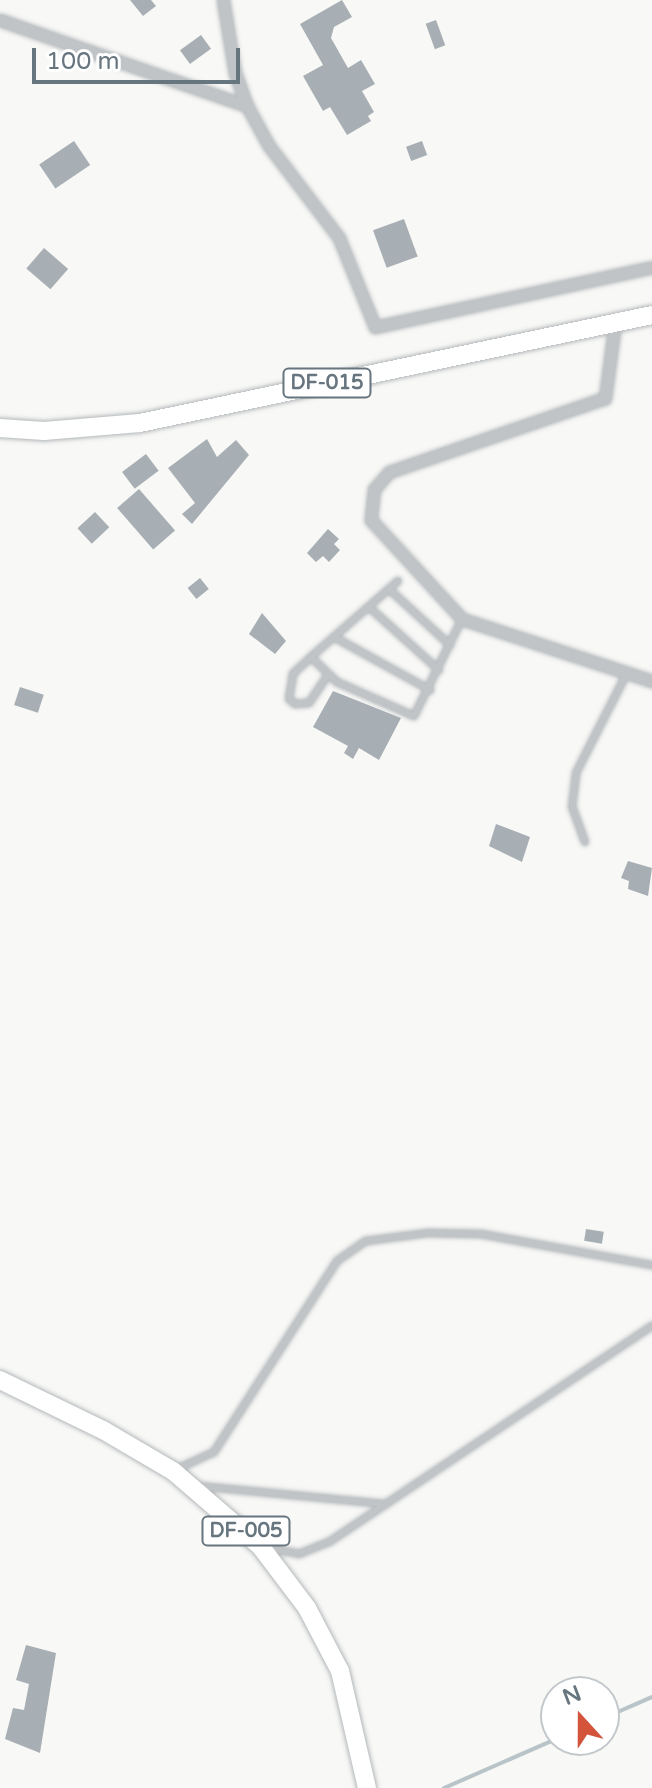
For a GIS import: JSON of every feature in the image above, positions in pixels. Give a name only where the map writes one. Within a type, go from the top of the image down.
[{"type":"main road","name":"DF-015","points":[[0,428],[44,431],[140,423],[652,315]]},
{"type":"main road","name":"DF-005","points":[[0,1380],[103,1430],[173,1471],[261,1547],[307,1608],[340,1671],[367,1788]]},
{"type":"street","points":[[223,0],[235,73],[247,106],[269,146],[339,238],[375,327],[651,271]]},
{"type":"street","points":[[0,20],[247,106]]},
{"type":"street","points":[[615,323],[605,398],[389,472],[374,489],[371,520],[462,619],[652,681]]},
{"type":"lane","points":[[327,676],[309,703],[295,704],[289,699],[293,674],[398,581]]},
{"type":"lane","points":[[389,589],[450,645]]},
{"type":"lane","points":[[369,607],[439,670]]},
{"type":"lane","points":[[311,657],[327,676],[410,716],[418,713],[462,619]]},
{"type":"lane","points":[[334,637],[430,690]]},
{"type":"lane","points":[[585,842],[572,807],[576,773],[627,673]]},
{"type":"lane","points":[[173,1471],[214,1452],[337,1261],[366,1241],[428,1233],[481,1234],[652,1265]]},
{"type":"lane","points":[[261,1547],[299,1554],[313,1551],[652,1326]]},
{"type":"lane","points":[[192,1486],[386,1504]]},
{"type":"building","points":[[130,0],[151,0],[156,6],[143,16]]},
{"type":"building","points":[[342,0],[352,17],[334,27],[331,38],[348,68],[361,60],[375,84],[362,91],[374,112],[368,116],[371,121],[347,135],[330,107],[323,111],[303,76],[323,65],[300,24]]},
{"type":"building","points":[[436,20],[445,45],[435,49],[426,24]]},
{"type":"building","points":[[201,35],[211,49],[190,64],[180,50]]},
{"type":"building","points":[[74,141],[90,165],[55,189],[39,164]]},
{"type":"building","points":[[422,141],[427,155],[411,161],[406,147]]},
{"type":"building","points":[[404,219],[418,257],[387,268],[373,230]]},
{"type":"building","points":[[44,248],[68,269],[50,289],[26,268]]},
{"type":"building","points":[[207,439],[217,457],[236,440],[249,455],[192,524],[182,514],[195,503],[168,468]]},
{"type":"building","points":[[146,454],[159,471],[135,489],[122,472]]},
{"type":"building","points":[[139,489],[175,531],[153,550],[117,508]]},
{"type":"building","points":[[95,512],[109,527],[92,544],[77,528]]},
{"type":"building","points":[[328,529],[339,539],[334,544],[340,550],[329,562],[323,556],[316,562],[307,553]]},
{"type":"building","points":[[200,578],[209,589],[196,599],[188,588]]},
{"type":"building","points":[[262,613],[286,641],[275,654],[249,634]]},
{"type":"building","points":[[20,687],[44,695],[38,713],[14,705]]},
{"type":"building","points":[[333,691],[401,718],[379,760],[359,748],[353,759],[344,753],[348,746],[313,727]]},
{"type":"building","points":[[496,824],[530,837],[522,862],[489,846]]},
{"type":"building","points":[[628,861],[652,868],[648,896],[628,889],[629,881],[621,878]]},
{"type":"building","points":[[586,1229],[604,1232],[602,1244],[584,1241]]},
{"type":"building","points":[[26,1645],[56,1653],[40,1753],[5,1739],[13,1708],[24,1710],[29,1684],[16,1680]]},
{"type":"waterway","points":[[620,1711],[652,1697]]},
{"type":"waterway","points":[[444,1788],[540,1746]]}]
